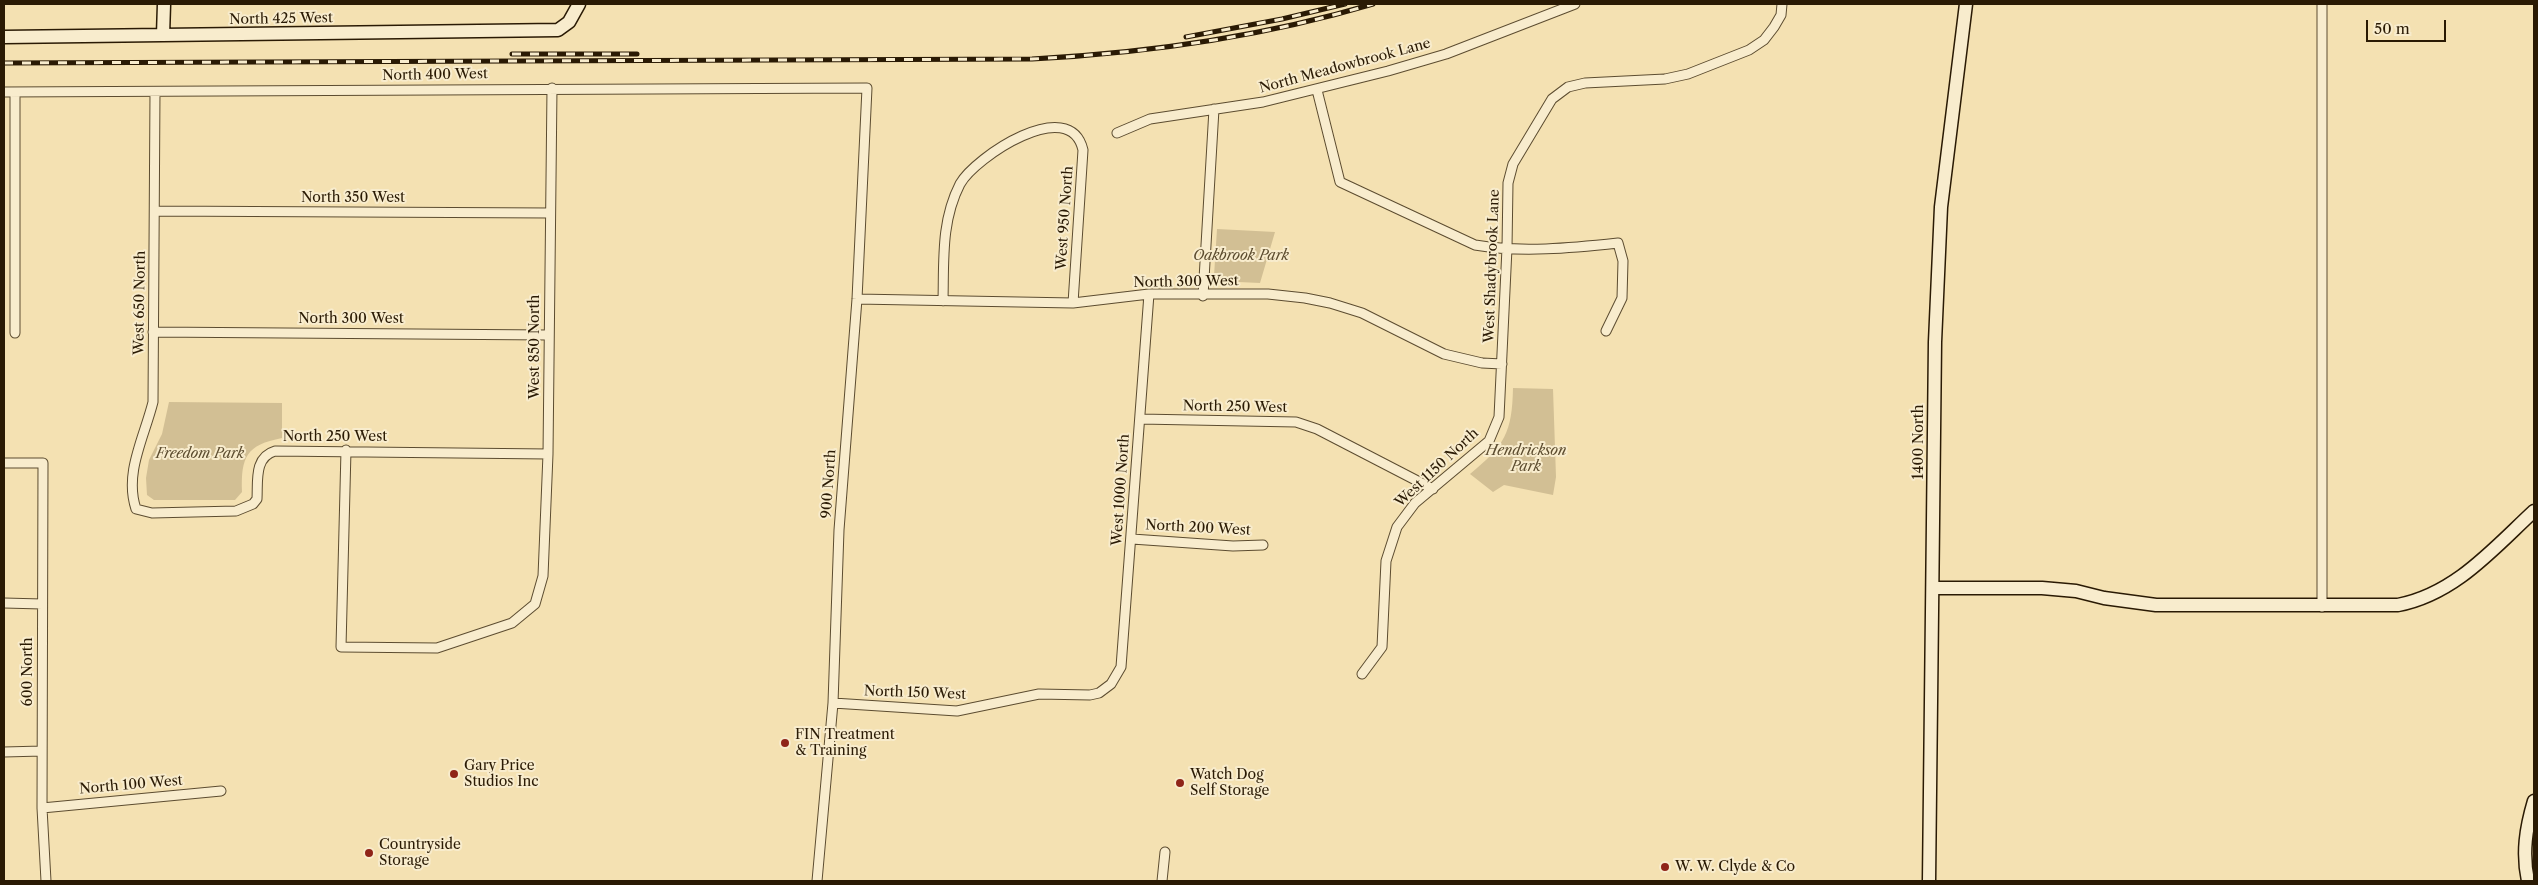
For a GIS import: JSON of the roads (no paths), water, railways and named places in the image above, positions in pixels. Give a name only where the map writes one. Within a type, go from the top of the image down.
[{"type":"street","points":[[163,35],[164,4]]},
{"type":"street","name":"North 425 West","points":[[4,37],[558,30],[569,22],[579,4]]},
{"type":"street","name":"North Meadowbrook Lane","points":[[1117,133],[1150,119],[1262,102],[1317,90],[1438,56],[1575,4]]},
{"type":"street","name":"West Shadybrook Lane","points":[[1502,364],[1507,248],[1506,197],[1514,164],[1552,99],[1558,92],[1568,87],[1584,83],[1665,79],[1688,74],[1749,50],[1764,40],[1774,27],[1781,15],[1782,4]]},
{"type":"street","name":"1400 North","points":[[1929,881],[1935,342],[1941,207],[1950,120],[1966,4]]},
{"type":"street","points":[[2322,4],[2322,606]]},
{"type":"street","name":"West 850 North","points":[[346,450],[341,648],[436,648],[512,623],[535,604],[543,576],[548,454],[552,88]]},
{"type":"street","name":"North 400 West","points":[[4,92],[868,88]]},
{"type":"street","name":"900 North","points":[[817,881],[833,703],[839,530],[857,299],[868,88]]},
{"type":"street","points":[[1317,90],[1340,182],[1474,245],[1507,248],[1588,246],[1618,243],[1623,260],[1622,298],[1606,330]]},
{"type":"street","points":[[15,92],[15,334]]},
{"type":"street","name":"West 650 North","points":[[136,509],[131,494],[132,469],[153,402],[155,92]]},
{"type":"street","points":[[1203,296],[1214,109]]},
{"type":"street","name":"West 950 North","points":[[943,301],[945,230],[948,213],[962,182],[977,165],[1019,137],[1035,130],[1059,128],[1078,137],[1083,150],[1073,303]]},
{"type":"street","name":"North 350 West","points":[[155,211],[550,212]]},
{"type":"street","name":"North 300 West","points":[[857,299],[1073,303],[1149,294],[1203,296],[1268,294],[1330,303],[1362,313],[1444,354],[1482,363],[1502,364]]},
{"type":"street","name":"West 1000 North","points":[[1111,684],[1121,667],[1149,294]]},
{"type":"street","name":"North 300 West","points":[[153,332],[548,335]]},
{"type":"street","name":"West 1150 North","points":[[1362,674],[1382,647],[1386,561],[1396,527],[1415,504],[1489,440],[1499,417],[1502,364]]},
{"type":"street","name":"North 250 West","points":[[1140,419],[1296,422],[1317,429],[1433,489]]},
{"type":"street","name":"North 250 West","points":[[136,509],[152,513],[236,511],[253,504],[257,499],[259,465],[268,453],[346,450],[548,454]]},
{"type":"street","name":"600 North","points":[[4,463],[43,463],[42,808],[46,881]]},
{"type":"street","points":[[1933,588],[2042,588],[2076,591],[2104,598],[2156,605],[2398,605],[2419,601],[2454,583],[2534,511]]},
{"type":"street","name":"North 200 West","points":[[1132,539],[1233,546],[1263,544]]},
{"type":"street","points":[[4,604],[42,604]]},
{"type":"street","name":"North 150 West","points":[[833,703],[968,710],[1039,694],[1090,695],[1099,693],[1111,684]]},
{"type":"street","points":[[4,752],[42,751]]},
{"type":"street","name":"North 100 West","points":[[42,808],[221,791]]},
{"type":"street","points":[[2528,881],[2525,869],[2525,831],[2534,802]]},
{"type":"street","points":[[1162,881],[1165,852]]},
{"type":"railway","points":[[1186,37],[1282,19],[1345,4]]},
{"type":"railway","points":[[4,63],[1032,59],[1118,53],[1204,42],[1289,26],[1373,4]]},
{"type":"railway","points":[[512,54],[637,54]]},
{"type":"place","name":"FIN Treatment & Training","points":[[785,743]]},
{"type":"place","name":"Gary Price Studios Inc","points":[[454,774]]},
{"type":"place","name":"Watch Dog Self Storage","points":[[1180,783]]},
{"type":"place","name":"Countryside Storage","points":[[369,853]]},
{"type":"place","name":"W. W. Clyde & Co","points":[[1665,867]]},
{"type":"park label","name":"Oakbrook Park","points":[[1241,256]]},
{"type":"park label","name":"Freedom Park","points":[[200,454]]},
{"type":"park label","name":"Hendrickson Park","points":[[1526,460]]}]
